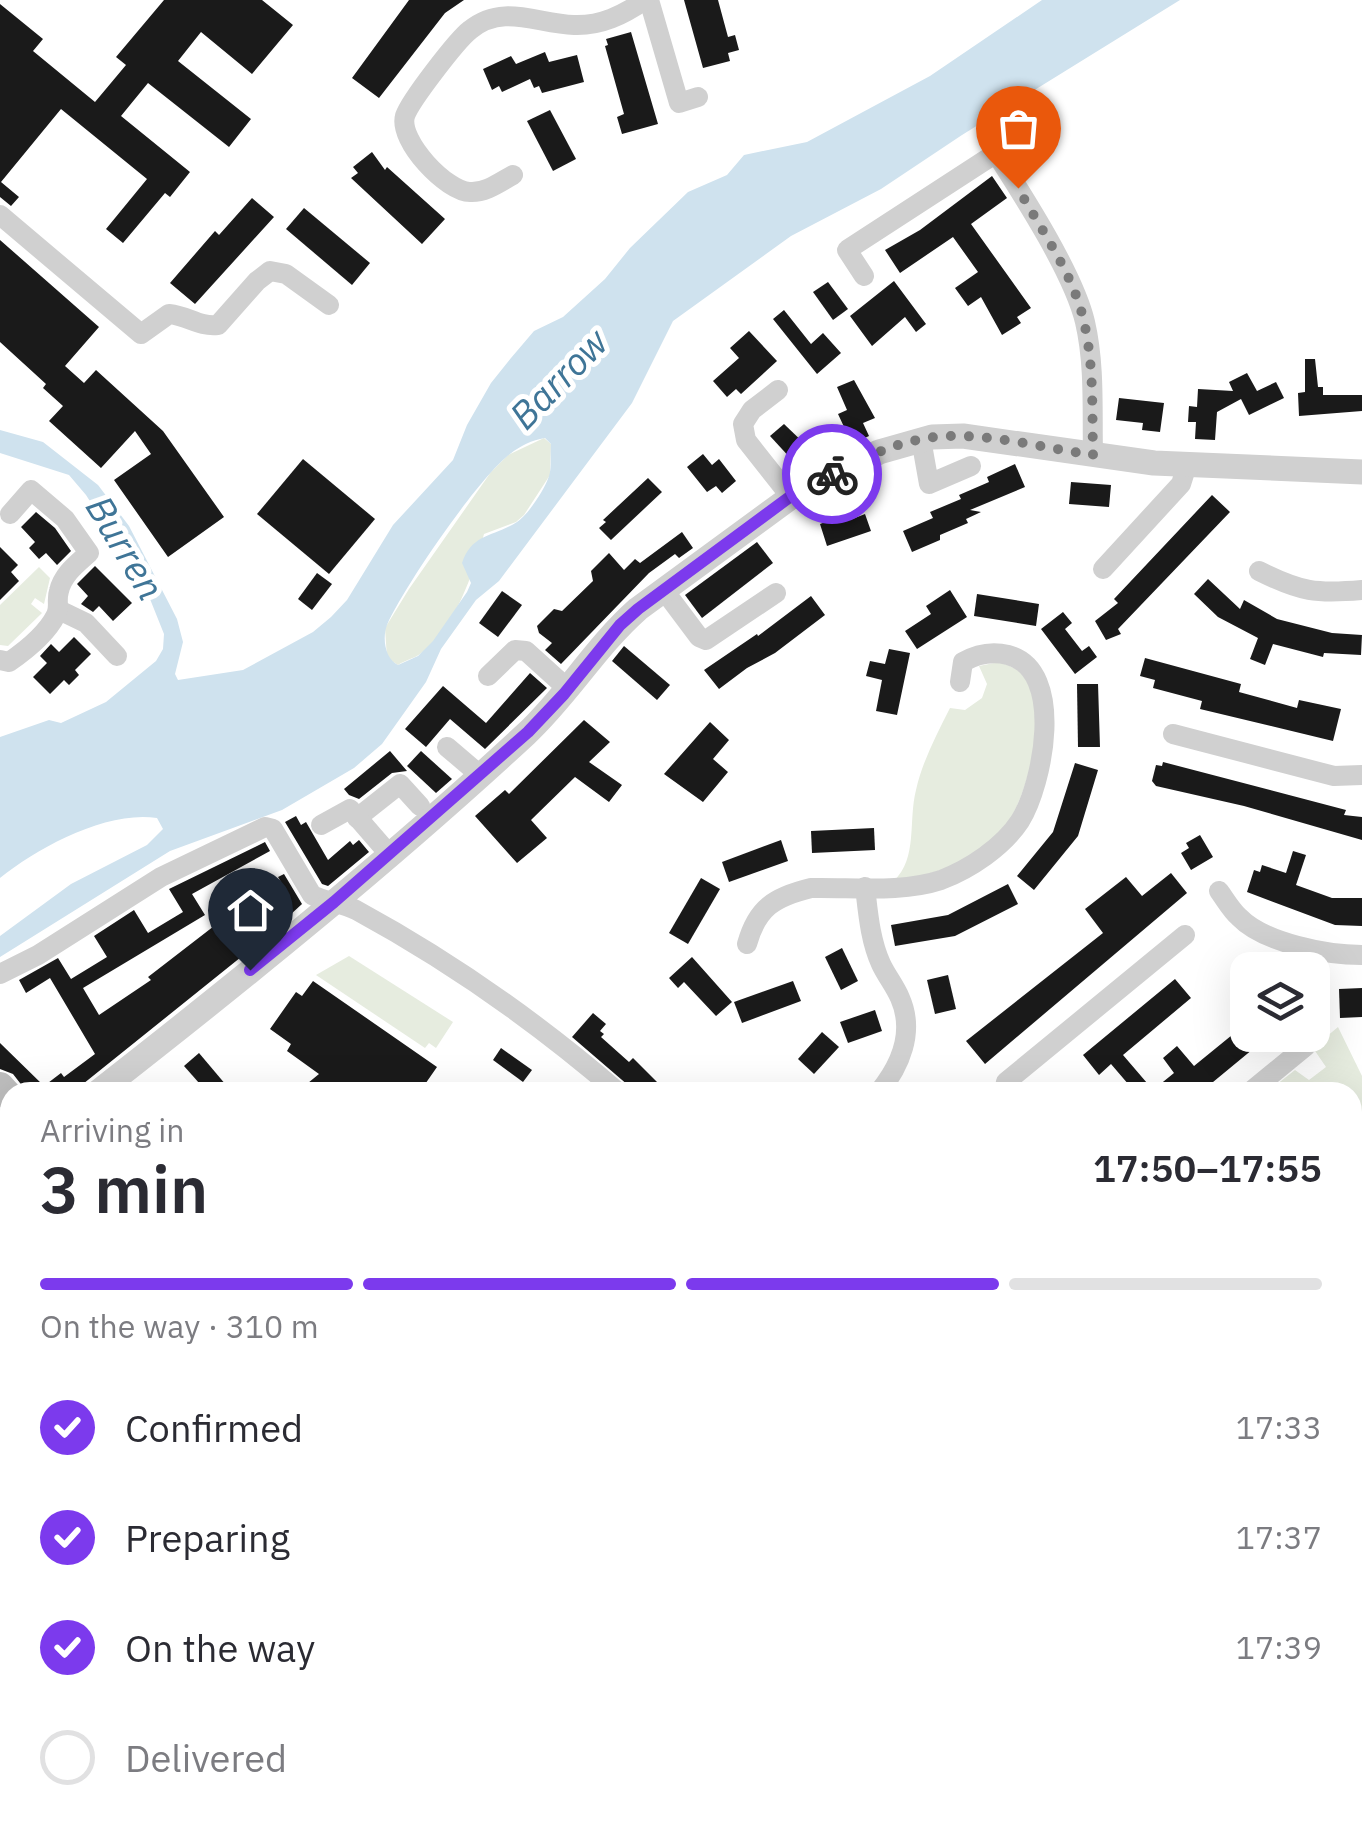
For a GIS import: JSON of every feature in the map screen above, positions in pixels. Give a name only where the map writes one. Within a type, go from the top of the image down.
[{"type":"street","points":[[513,175],[486,189],[457,189],[410,145],[405,130],[406,114],[444,59],[468,30],[487,19],[516,14],[574,26],[616,18],[647,0],[680,103],[698,97]]},
{"type":"street","points":[[864,276],[847,250],[997,155],[1078,300],[1085,322],[1090,364],[1080,453]]},
{"type":"street","points":[[0,215],[141,334],[170,314],[186,316],[203,326],[218,325],[270,271],[286,274],[329,306]]},
{"type":"street","points":[[778,390],[752,410],[744,424],[746,440],[791,496]]},
{"type":"street","points":[[110,1082],[334,902],[480,775],[528,732],[620,625],[663,589],[791,496],[878,452],[922,439],[963,436],[1188,465],[1362,472]]},
{"type":"street","points":[[922,439],[929,484],[971,466]]},
{"type":"street","points":[[1103,569],[1181,484],[1188,465]]},
{"type":"street","points":[[5,520],[31,490],[66,520],[89,553],[66,575],[58,594],[59,610],[50,624],[9,658]]},
{"type":"street","points":[[1259,572],[1318,594],[1362,590]]},
{"type":"street","points":[[663,589],[706,640],[776,593]]},
{"type":"street","points":[[59,610],[86,623],[117,656]]},
{"type":"street","points":[[488,676],[516,650],[526,651],[568,689]]},
{"type":"street","points":[[747,944],[757,915],[795,891],[914,886],[956,874],[1006,839],[1032,798],[1040,774],[1043,712],[1035,676],[1017,659],[989,653],[964,662],[960,682]]},
{"type":"street","points":[[1174,734],[1334,776],[1362,776]]},
{"type":"street","points":[[447,747],[480,775]]},
{"type":"street","points":[[357,818],[400,784],[420,806]]},
{"type":"street","points":[[320,825],[350,809],[389,854]]},
{"type":"street","points":[[0,974],[160,877],[253,830],[270,828],[312,895],[352,908],[495,995],[606,1082]]},
{"type":"street","points":[[865,887],[872,935],[880,962],[902,1002],[906,1031],[902,1056],[885,1082]]},
{"type":"street","points":[[1219,891],[1240,920],[1277,940],[1338,955],[1362,956]]},
{"type":"street","points":[[1006,1082],[1185,935]]},
{"type":"street","points":[[1262,1082],[1299,1052]]},
{"type":"shaded area","points":[[544,438],[551,444],[550,475],[524,515],[484,534],[453,616],[420,654],[398,665],[387,658],[385,628],[491,472],[508,455]]},
{"type":"shaded area","points":[[39,567],[50,578],[44,604],[35,598],[31,604],[42,613],[8,646],[0,645],[0,605]]},
{"type":"shaded area","points":[[999,662],[1023,675],[1034,700],[1035,743],[1015,811],[993,842],[971,857],[933,873],[894,881],[906,861],[916,790],[935,738],[950,708],[965,710],[982,698],[987,684],[979,666]]},
{"type":"shaded area","points":[[349,956],[453,1022],[436,1048],[429,1043],[425,1048],[316,975]]},
{"type":"shaded area","points":[[1338,1027],[1362,1082],[1280,1082],[1295,1070],[1309,1080],[1326,1067],[1316,1052],[1330,1052],[1330,1034]]},
{"type":"water","points":[[1042,0],[1180,0],[881,189],[791,236],[673,321],[632,403],[499,581],[476,600],[382,744],[354,768],[282,810],[170,851],[0,957],[0,936],[71,884],[147,845],[163,829],[157,818],[138,817],[96,825],[53,843],[0,878],[0,737],[49,720],[61,723],[106,702],[156,661],[163,649],[164,634],[146,589],[86,495],[69,475],[0,453],[0,430],[43,442],[98,485],[129,526],[177,619],[183,642],[175,674],[178,680],[243,670],[313,632],[347,600],[393,525],[453,460],[467,425],[511,358],[534,331],[563,317],[605,279],[630,248],[688,192],[727,175],[744,155],[807,142],[930,76]],"holes":[[[540,439],[551,444],[549,476],[531,508],[517,522],[478,541],[466,553],[462,563],[471,583],[467,592],[433,641],[418,656],[398,665],[386,648],[387,625],[443,534],[480,485],[510,454]]]},
{"type":"building","points":[[164,0],[262,0],[293,25],[252,74],[201,32],[178,61],[251,119],[229,147],[148,83],[121,116],[190,172],[170,197],[165,193],[123,243],[106,229],[147,179],[61,109],[1,182],[19,197],[11,206],[0,197],[0,4],[43,39],[33,51],[95,102],[126,65],[116,57]]},
{"type":"building","points":[[409,0],[464,0],[445,13],[379,98],[352,78]]},
{"type":"building","points":[[684,0],[718,0],[728,37],[735,35],[739,50],[728,53],[730,61],[703,68]]},
{"type":"building","points":[[631,32],[658,124],[622,134],[617,117],[624,114],[605,46],[606,39]]},
{"type":"building","points":[[545,52],[549,62],[577,55],[584,82],[542,93],[530,79],[502,92],[499,86],[492,90],[483,69],[511,56],[516,64]]},
{"type":"building","points":[[550,110],[576,159],[553,171],[527,121]]},
{"type":"building","points":[[372,152],[385,170],[387,167],[445,219],[422,244],[351,178],[358,173],[353,167]]},
{"type":"building","points":[[992,176],[1007,198],[971,224],[1031,308],[1017,317],[1021,323],[1002,335],[981,297],[968,306],[955,288],[978,272],[953,237],[900,273],[885,250],[920,230]]},
{"type":"building","points":[[252,198],[274,217],[195,304],[170,283],[215,231],[219,235]]},
{"type":"building","points":[[304,208],[370,263],[352,285],[286,229]]},
{"type":"building","points":[[0,240],[99,327],[65,366],[84,383],[96,370],[163,431],[224,517],[168,557],[114,480],[151,454],[135,431],[101,468],[49,421],[63,406],[43,388],[46,384],[0,342]]},
{"type":"building","points":[[894,281],[926,324],[916,332],[905,317],[872,346],[850,316]]},
{"type":"building","points":[[828,282],[848,309],[833,320],[813,292]]},
{"type":"building","points":[[784,310],[811,344],[823,333],[841,353],[817,374],[773,319]]},
{"type":"building","points":[[749,331],[777,361],[741,394],[736,389],[727,397],[713,381],[739,358],[730,348]]},
{"type":"building","points":[[1305,359],[1315,359],[1318,387],[1323,387],[1323,395],[1362,395],[1362,411],[1299,416],[1298,393],[1305,392]]},
{"type":"building","points":[[1247,373],[1257,391],[1276,382],[1284,398],[1249,415],[1241,399],[1217,412],[1215,440],[1195,439],[1196,422],[1188,422],[1189,406],[1197,407],[1198,389],[1233,391],[1229,382]]},
{"type":"building","points":[[854,380],[875,418],[863,423],[869,436],[852,444],[838,414],[847,410],[837,387]]},
{"type":"building","points":[[1119,398],[1164,403],[1160,432],[1142,430],[1143,423],[1116,420]]},
{"type":"building","points":[[784,424],[808,447],[793,461],[770,436]]},
{"type":"building","points":[[703,454],[712,465],[719,459],[736,481],[722,493],[716,486],[707,492],[687,467]]},
{"type":"building","points":[[303,459],[375,519],[329,574],[257,514]]},
{"type":"building","points":[[1015,464],[1025,487],[970,510],[981,512],[966,519],[968,523],[940,535],[940,540],[912,552],[903,531],[933,518],[930,512],[961,499],[959,495],[989,482],[987,477]]},
{"type":"building","points":[[648,478],[662,492],[611,540],[599,528],[606,522],[603,520]]},
{"type":"building","points":[[1071,482],[1111,485],[1109,507],[1069,504]]},
{"type":"building","points":[[1212,495],[1230,512],[1118,629],[1121,634],[1106,640],[1095,621],[1118,603],[1114,599]]},
{"type":"building","points":[[36,512],[55,528],[71,551],[57,565],[46,553],[39,559],[29,548],[35,542],[21,527]]},
{"type":"building","points":[[848,514],[850,520],[865,514],[871,531],[827,546],[820,524]]},
{"type":"building","points":[[682,532],[693,548],[679,558],[675,554],[649,573],[561,664],[545,650],[552,643],[539,633],[537,626],[554,609],[562,611],[593,581],[591,571],[609,553],[624,570],[635,559],[640,563]]},
{"type":"building","points":[[757,542],[773,563],[702,618],[685,595]]},
{"type":"building","points":[[0,547],[18,565],[11,572],[19,581],[0,600]]},
{"type":"building","points":[[95,566],[132,603],[113,621],[99,606],[93,612],[81,604],[88,596],[77,584]]},
{"type":"building","points":[[317,573],[332,584],[312,610],[298,599]]},
{"type":"building","points":[[1208,579],[1240,609],[1244,600],[1277,619],[1332,633],[1362,635],[1361,655],[1324,653],[1323,657],[1273,644],[1265,665],[1250,659],[1258,638],[1218,617],[1194,594]]},
{"type":"building","points":[[950,590],[967,617],[917,649],[905,631],[931,614],[926,606]]},
{"type":"building","points":[[502,591],[522,605],[498,637],[479,623]]},
{"type":"building","points":[[977,594],[1039,604],[1036,626],[974,616]]},
{"type":"building","points":[[811,596],[825,615],[719,689],[704,670]]},
{"type":"building","points":[[1063,612],[1072,623],[1065,629],[1082,651],[1089,646],[1097,657],[1075,674],[1041,629]]},
{"type":"building","points":[[74,637],[91,654],[75,670],[79,675],[69,685],[64,680],[50,694],[33,677],[47,663],[40,656],[51,644],[59,652]]},
{"type":"building","points":[[624,646],[670,685],[657,700],[612,661]]},
{"type":"building","points":[[889,649],[910,653],[897,715],[876,711],[882,680],[866,676],[870,661],[885,664]]},
{"type":"building","points":[[1145,658],[1241,684],[1239,692],[1297,708],[1299,700],[1341,709],[1333,741],[1200,709],[1202,701],[1153,688],[1155,680],[1140,676]]},
{"type":"building","points":[[530,673],[547,688],[485,749],[450,719],[426,747],[405,729],[443,686],[486,723]]},
{"type":"building","points":[[1077,684],[1098,684],[1100,747],[1078,747]]},
{"type":"building","points":[[584,720],[610,742],[589,762],[622,785],[609,802],[575,777],[531,820],[547,838],[517,863],[475,816],[505,790],[509,794]]},
{"type":"building","points":[[710,722],[729,740],[713,759],[728,772],[703,802],[664,774]]},
{"type":"building","points":[[390,751],[407,771],[392,773],[359,799],[349,795],[344,789]]},
{"type":"building","points":[[421,751],[452,779],[436,793],[407,766]]},
{"type":"building","points":[[1163,762],[1346,810],[1344,815],[1362,817],[1362,840],[1156,786],[1152,781],[1156,765],[1162,766]]},
{"type":"building","points":[[1075,763],[1098,770],[1078,836],[1034,890],[1017,876],[1053,832]]},
{"type":"building","points":[[296,816],[301,825],[306,822],[328,860],[350,841],[353,845],[359,840],[369,852],[328,886],[322,884],[285,822]]},
{"type":"building","points":[[874,828],[875,850],[812,853],[811,831]]},
{"type":"building","points":[[1200,835],[1213,857],[1191,870],[1181,853],[1189,848],[1186,843]]},
{"type":"building","points":[[781,840],[788,861],[729,882],[722,862]]},
{"type":"building","points":[[265,842],[270,851],[192,894],[205,915],[83,988],[99,1015],[151,980],[148,977],[240,906],[252,920],[276,899],[270,892],[281,882],[278,877],[284,874],[302,904],[85,1082],[49,1082],[61,1073],[64,1077],[95,1054],[50,978],[26,993],[19,980],[58,958],[71,979],[107,957],[94,936],[134,910],[148,933],[183,912],[169,889]]},
{"type":"building","points":[[1293,851],[1306,855],[1296,885],[1332,898],[1362,898],[1362,926],[1335,925],[1247,892],[1254,870],[1260,872],[1262,865],[1286,873]]},
{"type":"building","points":[[1171,873],[1187,893],[985,1064],[966,1041],[1103,933],[1085,909],[1126,877],[1142,896]]},
{"type":"building","points":[[701,878],[720,889],[688,944],[669,933]]},
{"type":"building","points":[[1008,884],[1018,904],[955,936],[895,946],[891,925],[948,915]]},
{"type":"building","points":[[842,948],[858,981],[841,990],[825,957]]},
{"type":"building","points":[[692,957],[732,1002],[716,1016],[684,982],[678,988],[669,978]]},
{"type":"building","points":[[948,975],[956,1009],[935,1014],[927,980]]},
{"type":"building","points":[[1175,979],[1191,998],[1123,1055],[1146,1082],[1126,1082],[1111,1064],[1099,1075],[1083,1055]]},
{"type":"building","points":[[313,981],[437,1067],[427,1082],[309,1082],[319,1074],[287,1051],[291,1044],[270,1029],[296,992],[302,996]]},
{"type":"building","points":[[793,981],[801,1001],[742,1023],[734,1002]]},
{"type":"building","points":[[1362,988],[1362,1017],[1340,1018],[1339,989]]},
{"type":"building","points":[[875,1010],[882,1031],[848,1043],[840,1022]]},
{"type":"building","points":[[593,1013],[606,1024],[600,1031],[604,1034],[601,1037],[629,1062],[633,1058],[657,1082],[624,1082],[572,1037]]},
{"type":"building","points":[[822,1032],[839,1047],[814,1074],[798,1059]]},
{"type":"building","points":[[1230,1037],[1230,1052],[1249,1052],[1213,1082],[1163,1082],[1174,1073],[1163,1058],[1177,1046],[1194,1066]]},
{"type":"building","points":[[0,1043],[40,1082],[19,1082],[13,1074],[0,1069]]},
{"type":"building","points":[[501,1048],[532,1070],[523,1082],[493,1060]]},
{"type":"building","points":[[199,1053],[223,1082],[198,1082],[184,1066]]},
{"type":"way so far","points":[[832,474],[878,452],[932,437],[963,436],[1093,455],[1085,322],[1078,300],[1018,188]]},
{"type":"route","points":[[250,970],[528,732],[638,609],[791,496],[832,474]]},
{"type":"water label","name":"Barrow","points":[[558,378]]},
{"type":"water label","name":"Burren","points":[[126,547]]}]
